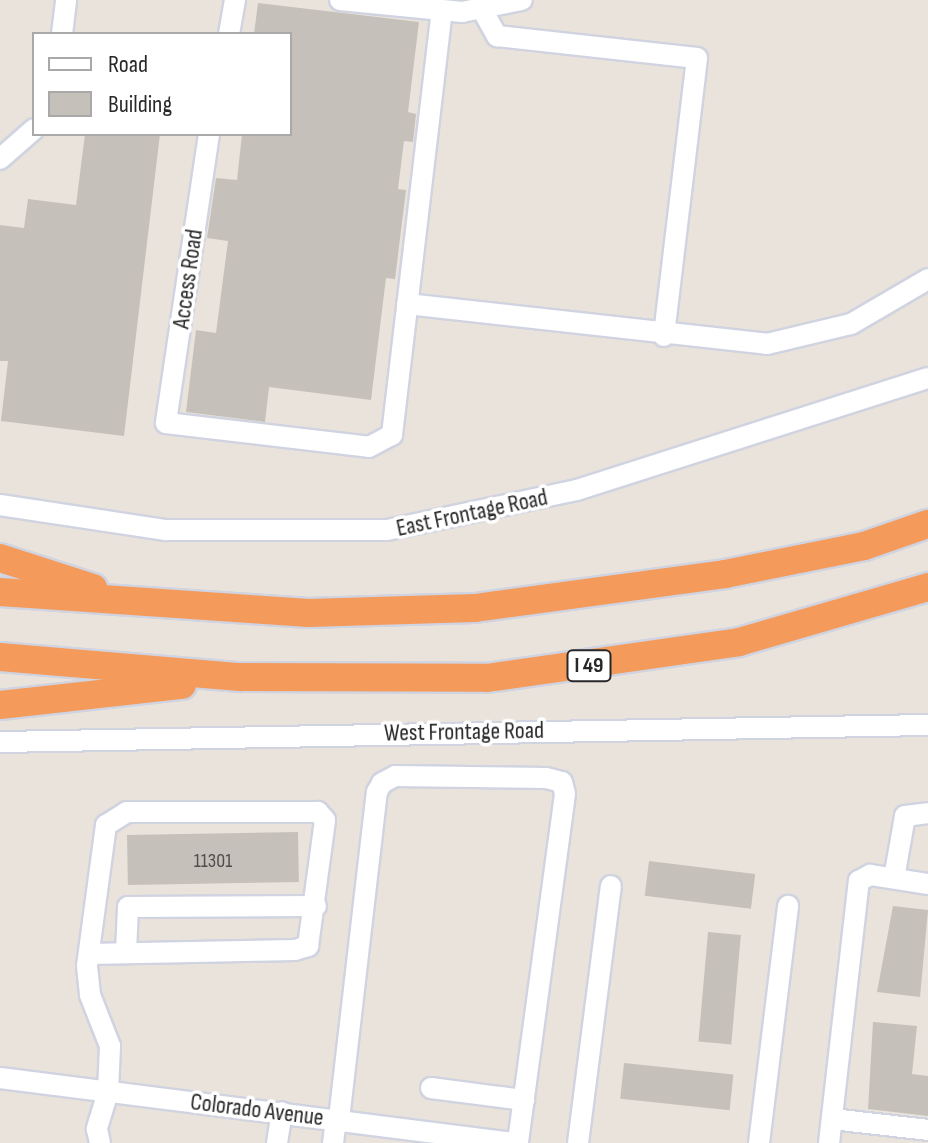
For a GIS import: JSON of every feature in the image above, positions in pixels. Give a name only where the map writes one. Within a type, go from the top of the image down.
[{"type":"highway","points":[[0,592],[139,604],[308,613],[475,608],[725,574],[864,546],[928,524]]},
{"type":"highway","points":[[0,558],[139,604]]},
{"type":"highway","name":"I 49","points":[[0,657],[240,677],[487,678],[618,663],[739,642],[928,587]]},
{"type":"highway","points":[[0,705],[240,677]]},
{"type":"street","points":[[62,32],[66,0]]},
{"type":"street","points":[[229,32],[235,0]]},
{"type":"street","points":[[340,0],[442,12],[483,11],[522,0]]},
{"type":"street","points":[[483,11],[497,36],[697,58],[664,336]]},
{"type":"street","points":[[442,12],[407,304],[664,336],[767,344],[851,324],[928,279]]},
{"type":"street","points":[[0,159],[32,131]]},
{"type":"street","name":"Access Road","points":[[209,136],[166,423],[369,447],[392,435],[407,304]]},
{"type":"street","name":"East Frontage Road","points":[[0,505],[166,530],[387,530],[488,513],[619,478],[928,378]]},
{"type":"street","name":"West Frontage Road","points":[[0,742],[928,725]]},
{"type":"street","points":[[333,1143],[377,792],[395,776],[562,782],[565,794],[516,1143]]},
{"type":"street","points":[[89,954],[295,950],[308,946],[316,906],[325,820],[318,812],[127,812],[106,825],[89,954],[90,995],[110,1046],[108,1092],[97,1129],[100,1143]]},
{"type":"street","points":[[894,878],[905,816],[928,813]]},
{"type":"street","points":[[829,1143],[859,881],[870,875],[928,884]]},
{"type":"street","points":[[578,1143],[611,886]]},
{"type":"street","points":[[126,953],[128,907],[316,906]]},
{"type":"street","points":[[759,1143],[788,906]]},
{"type":"street","name":"Colorado Avenue","points":[[0,1078],[516,1143]]},
{"type":"street","points":[[431,1088],[524,1100]]},
{"type":"street","points":[[277,1143],[282,1112]]},
{"type":"street","points":[[832,1119],[928,1130]]},
{"type":"building","points":[[258,3],[419,22],[408,112],[416,114],[413,142],[404,141],[398,189],[406,190],[395,279],[386,278],[371,400],[269,387],[265,422],[186,412],[196,330],[216,333],[228,241],[207,238],[216,178],[237,180],[242,136],[292,136],[292,32],[254,32]]},
{"type":"building","points":[[85,136],[160,136],[124,436],[1,421],[8,361],[0,361],[0,225],[24,228],[28,199],[76,205]]},
{"type":"building","points":[[298,832],[299,882],[128,885],[127,835]]},
{"type":"building","points":[[649,861],[755,874],[751,909],[645,896]]},
{"type":"building","points":[[893,906],[928,910],[920,997],[877,992]]},
{"type":"building","points":[[708,932],[741,935],[731,1044],[698,1042]]},
{"type":"building","points":[[873,1022],[917,1026],[912,1074],[928,1076],[928,1116],[868,1109]]},
{"type":"building","points":[[624,1063],[733,1074],[730,1110],[620,1099]]}]
